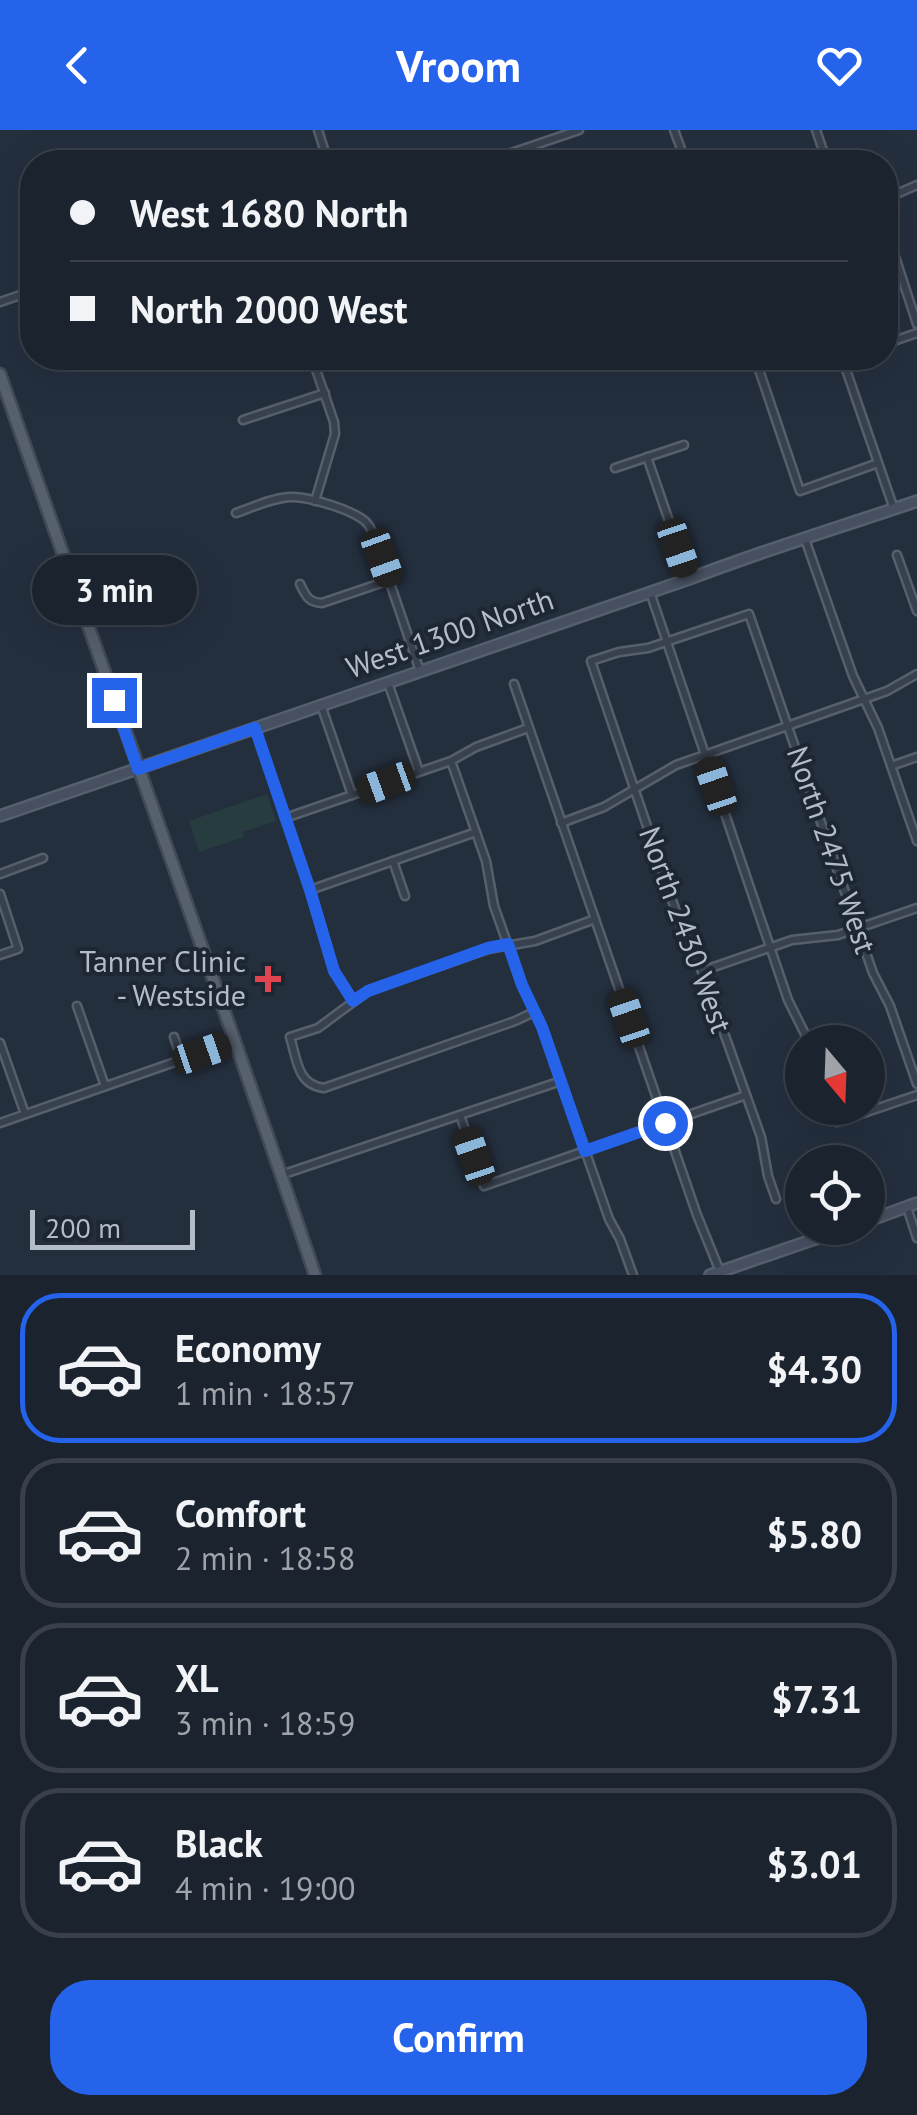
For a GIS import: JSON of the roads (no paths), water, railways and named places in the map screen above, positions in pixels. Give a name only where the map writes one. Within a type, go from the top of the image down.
[{"type":"main road","points":[[0,374],[314,1275]]},
{"type":"street","points":[[520,150],[578,130]]},
{"type":"street","points":[[898,266],[917,324]]},
{"type":"street","points":[[315,501],[335,434],[316,370]]},
{"type":"street","points":[[758,370],[800,491],[878,464]]},
{"type":"street","points":[[846,370],[894,508]]},
{"type":"street","points":[[243,420],[325,393]]},
{"type":"street","points":[[615,468],[684,445]]},
{"type":"street","points":[[646,457],[689,578]]},
{"type":"street","points":[[236,513],[285,497],[307,498],[367,523],[420,671]]},
{"type":"street","name":"West 1300 North","points":[[0,816],[774,546],[917,501]]},
{"type":"street","points":[[806,539],[917,842]]},
{"type":"street","points":[[898,555],[913,587],[917,611]]},
{"type":"street","points":[[300,584],[307,598],[322,603],[390,580]]},
{"type":"street","points":[[650,592],[788,1000],[800,1025]]},
{"type":"street","name":"North 2475 West","points":[[667,641],[749,614],[873,973],[890,1006],[917,1084]]},
{"type":"street","name":"North 2430 West","points":[[667,641],[591,662],[687,944],[702,971],[762,1138],[776,1199]]},
{"type":"street","points":[[562,823],[604,808],[663,771],[887,691],[917,674]]},
{"type":"street","points":[[388,682],[419,771]]},
{"type":"street","points":[[514,684],[717,1274],[799,1245]]},
{"type":"street","points":[[321,705],[352,795]]},
{"type":"street","points":[[255,728],[334,971],[353,1001]]},
{"type":"street","points":[[285,818],[451,761],[528,728]]},
{"type":"street","points":[[891,766],[917,757]]},
{"type":"street","points":[[451,761],[486,860],[494,906],[633,1275]]},
{"type":"street","points":[[310,890],[476,832]]},
{"type":"street","points":[[0,874],[43,858]]},
{"type":"street","points":[[394,861],[404,896]]},
{"type":"street","points":[[0,894],[18,948],[0,955]]},
{"type":"street","points":[[702,971],[792,940],[822,938],[917,908]]},
{"type":"street","points":[[534,1012],[324,1088],[306,1082],[290,1037],[318,1028],[368,991],[488,948],[535,941],[594,919]]},
{"type":"street","points":[[77,1006],[106,1086]]},
{"type":"street","points":[[174,1037],[182,1060]]},
{"type":"street","points":[[0,1123],[235,1041]]},
{"type":"street","points":[[0,1043],[24,1114]]},
{"type":"street","points":[[281,1175],[560,1081]]},
{"type":"street","points":[[460,1115],[484,1186],[746,1095]]},
{"type":"street","points":[[885,1106],[917,1095]]},
{"type":"street","points":[[885,1214],[912,1205],[917,1238]]},
{"type":"place","name":"Tanner Clinic - Westside","points":[[268,979]]}]
